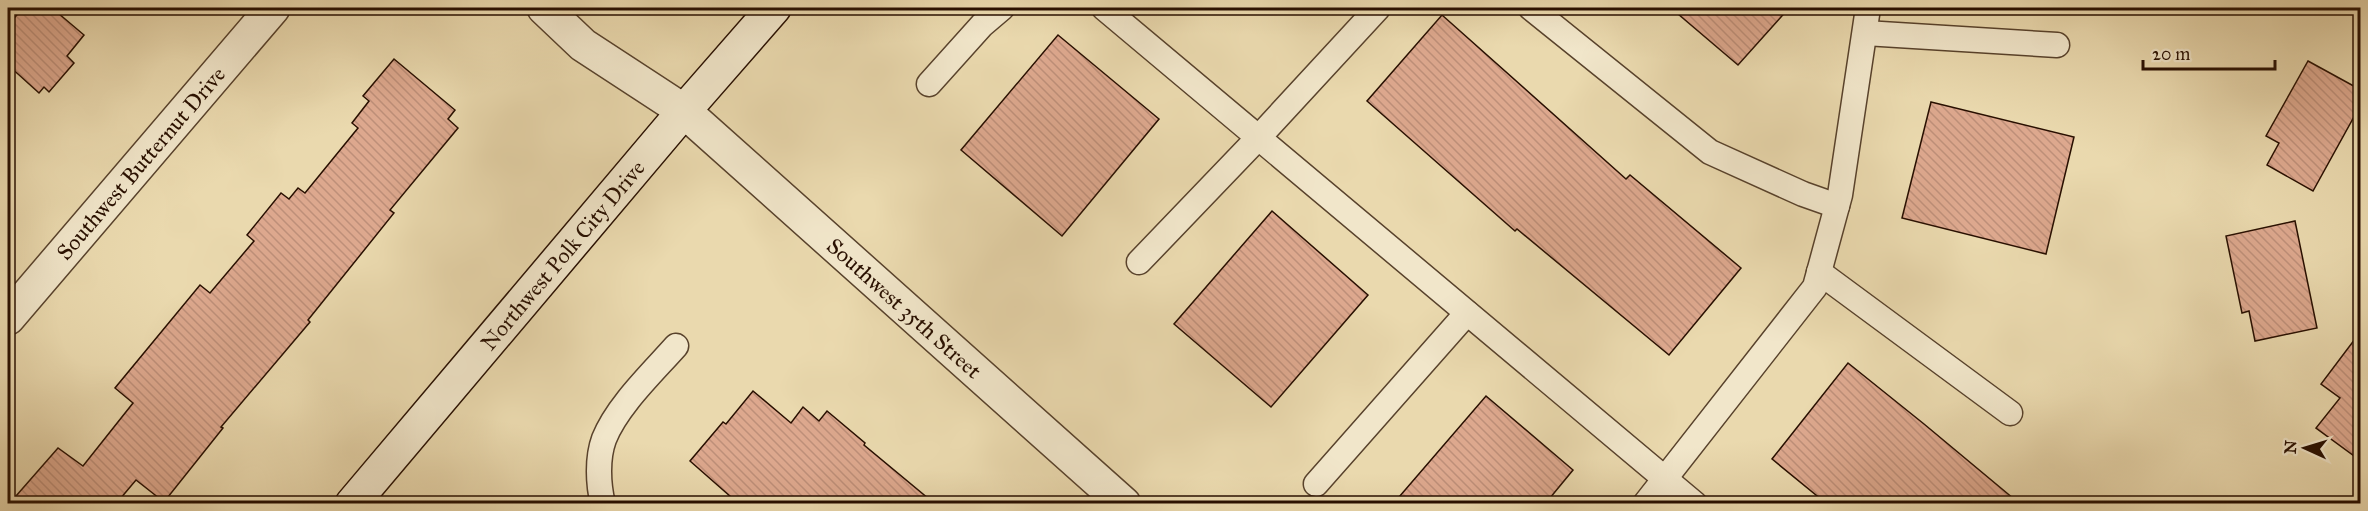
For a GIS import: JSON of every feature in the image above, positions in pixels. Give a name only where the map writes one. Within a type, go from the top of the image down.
[{"type":"street","name":"Southwest Butternut Drive","points":[[8,318],[273,8]]},
{"type":"street","name":"Southwest 35th Street","points":[[544,8],[584,45],[684,111],[1112,500]]},
{"type":"street","name":"Northwest Polk City Drive","points":[[352,504],[684,111],[774,8]]},
{"type":"lane","points":[[929,84],[982,25],[1002,8]]},
{"type":"lane","points":[[1104,8],[1667,478],[1695,504]]},
{"type":"lane","points":[[1139,262],[1378,8]]},
{"type":"lane","points":[[1531,8],[1710,152],[1803,195],[1837,206]]},
{"type":"lane","points":[[1645,504],[1815,287],[1837,206],[1868,8]]},
{"type":"lane","points":[[1865,33],[2057,45]]},
{"type":"lane","points":[[1819,272],[2010,412]]},
{"type":"lane","points":[[1316,484],[1467,312]]},
{"type":"lane","points":[[603,504],[598,471],[604,439],[622,409],[676,346]]},
{"type":"building","points":[[23,8],[52,8],[84,35],[67,56],[74,63],[49,92],[44,87],[39,93],[8,65],[8,25]]},
{"type":"building","points":[[1671,8],[1789,8],[1738,65]]},
{"type":"building","points":[[1442,15],[1626,179],[1630,175],[1741,268],[1669,355],[1517,229],[1515,231],[1367,101]]},
{"type":"building","points":[[1058,35],[1159,119],[1062,236],[961,150]]},
{"type":"building","points":[[394,59],[455,110],[448,119],[458,128],[390,210],[394,213],[308,320],[310,322],[221,427],[223,428],[164,502],[136,480],[120,499],[125,504],[9,504],[58,448],[83,466],[133,403],[115,388],[200,285],[210,293],[254,241],[247,235],[281,193],[289,199],[298,188],[305,193],[358,128],[352,123],[369,101],[363,96]]},
{"type":"building","points":[[2308,61],[2361,90],[2361,104],[2313,191],[2267,165],[2279,143],[2266,136]]},
{"type":"building","points":[[1931,102],[2074,137],[2046,254],[1902,218]]},
{"type":"building","points":[[1272,211],[1368,295],[1271,407],[1174,324]]},
{"type":"building","points":[[2295,221],[2317,328],[2255,341],[2249,311],[2242,313],[2226,236]]},
{"type":"building","points":[[2361,331],[2361,461],[2316,428],[2340,398],[2321,384]]},
{"type":"building","points":[[1848,363],[2020,504],[1827,504],[1772,459]]},
{"type":"building","points":[[753,391],[791,423],[803,407],[819,421],[827,411],[935,504],[739,504],[690,461],[723,422],[726,424]]},
{"type":"building","points":[[1486,396],[1573,470],[1545,504],[1393,504]]}]
